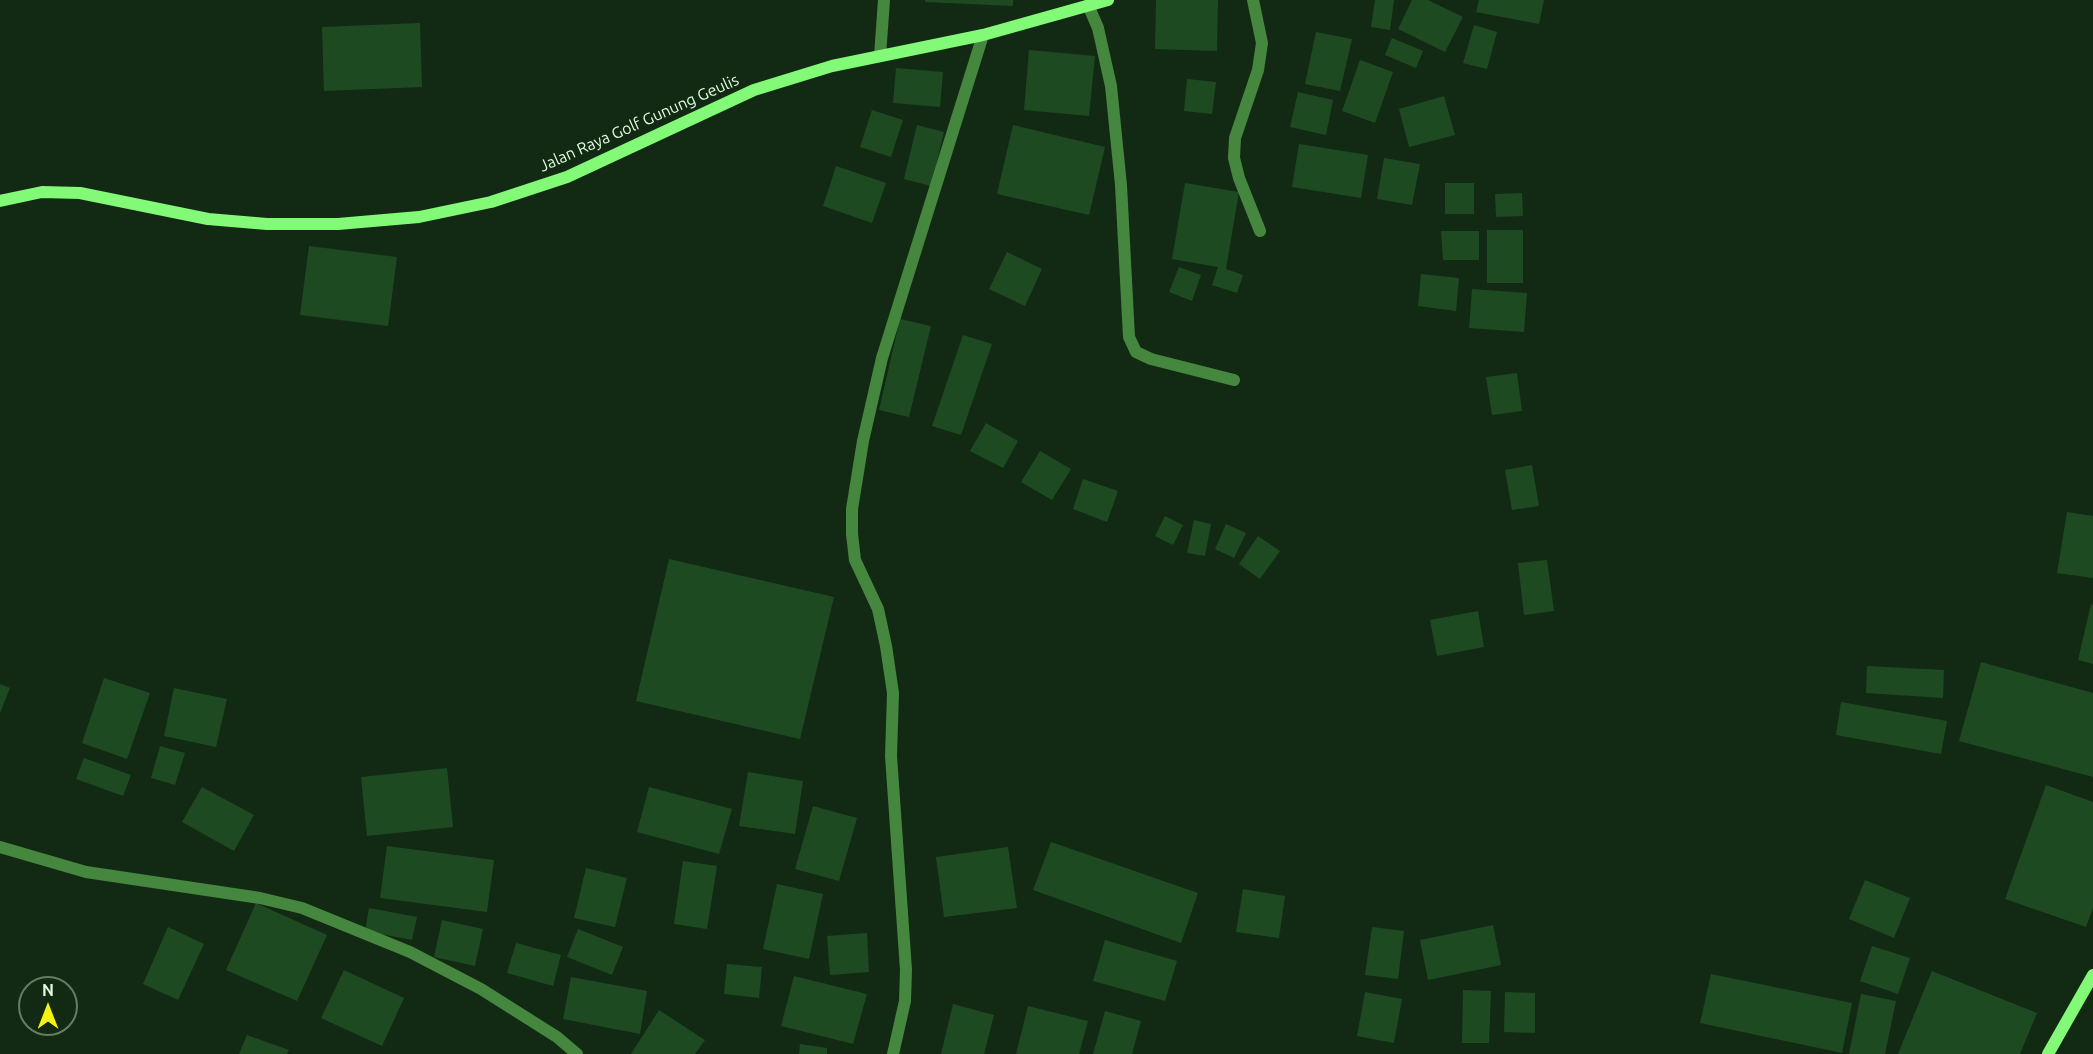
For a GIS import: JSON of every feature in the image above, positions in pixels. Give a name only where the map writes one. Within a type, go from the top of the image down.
[{"type":"main road","name":"Jalan Raya Golf Gunung Geulis","points":[[0,201],[42,192],[80,193],[208,219],[267,224],[338,224],[419,217],[491,202],[567,177],[754,90],[832,66],[984,35],[1108,0]]},
{"type":"main road","points":[[2048,1054],[2093,975]]},
{"type":"street","points":[[880,56],[884,0]]},
{"type":"street","points":[[1253,0],[1262,44],[1258,70],[1235,138],[1234,158],[1239,178],[1260,231]]},
{"type":"street","points":[[1088,5],[1098,28],[1112,86],[1121,185],[1130,337],[1136,352],[1151,359],[1234,380]]},
{"type":"street","points":[[894,1054],[905,1001],[906,970],[891,756],[892,693],[886,646],[878,609],[855,560],[852,509],[863,441],[882,358],[984,35]]},
{"type":"street","points":[[0,847],[87,872],[260,898],[302,908],[410,952],[481,989],[557,1037],[577,1054]]},
{"type":"building","points":[[925,0],[1013,0],[1013,6],[925,2]]},
{"type":"building","points":[[1156,0],[1218,0],[1217,51],[1155,49]]},
{"type":"building","points":[[1375,0],[1394,0],[1390,30],[1371,27]]},
{"type":"building","points":[[1412,0],[1428,0],[1463,17],[1445,52],[1398,29]]},
{"type":"building","points":[[1479,0],[1544,0],[1539,24],[1476,12]]},
{"type":"building","points":[[420,23],[422,87],[324,91],[322,27]]},
{"type":"building","points":[[1474,25],[1497,32],[1487,69],[1463,63]]},
{"type":"building","points":[[1316,32],[1352,39],[1340,91],[1305,84]]},
{"type":"building","points":[[1392,38],[1423,51],[1416,68],[1385,55]]},
{"type":"building","points":[[1029,50],[1095,56],[1089,116],[1024,110]]},
{"type":"building","points":[[1360,60],[1393,72],[1375,123],[1342,111]]},
{"type":"building","points":[[896,68],[943,72],[940,107],[893,103]]},
{"type":"building","points":[[1187,79],[1216,82],[1212,114],[1184,111]]},
{"type":"building","points":[[1298,92],[1333,100],[1326,135],[1290,127]]},
{"type":"building","points":[[1444,96],[1455,135],[1409,147],[1399,109]]},
{"type":"building","points":[[872,110],[903,120],[891,157],[860,147]]},
{"type":"building","points":[[917,125],[944,132],[931,186],[904,179]]},
{"type":"building","points":[[1013,125],[1105,147],[1089,215],[997,194]]},
{"type":"building","points":[[1299,144],[1368,155],[1361,198],[1292,187]]},
{"type":"building","points":[[1384,158],[1420,164],[1412,205],[1377,199]]},
{"type":"building","points":[[836,166],[886,183],[872,223],[823,206]]},
{"type":"building","points":[[1185,183],[1239,192],[1226,269],[1243,275],[1237,293],[1212,285],[1218,267],[1172,259]]},
{"type":"building","points":[[1445,183],[1474,183],[1474,214],[1445,214]]},
{"type":"building","points":[[1522,193],[1523,216],[1496,217],[1495,194]]},
{"type":"building","points":[[1487,230],[1523,230],[1523,283],[1487,283]]},
{"type":"building","points":[[1441,231],[1479,231],[1479,260],[1443,260]]},
{"type":"building","points":[[309,246],[397,257],[388,326],[300,315]]},
{"type":"building","points":[[1007,252],[1042,269],[1025,306],[989,289]]},
{"type":"building","points":[[1179,267],[1201,275],[1192,301],[1169,292]]},
{"type":"building","points":[[1421,274],[1459,278],[1456,311],[1418,306]]},
{"type":"building","points":[[1472,289],[1527,293],[1524,332],[1469,328]]},
{"type":"building","points":[[900,319],[931,326],[909,417],[879,410]]},
{"type":"building","points":[[963,335],[992,344],[961,435],[932,426]]},
{"type":"building","points":[[1517,373],[1522,411],[1492,415],[1486,377]]},
{"type":"building","points":[[986,423],[1018,441],[1003,468],[970,451]]},
{"type":"building","points":[[1040,451],[1071,469],[1052,500],[1021,482]]},
{"type":"building","points":[[1532,465],[1539,506],[1512,510],[1505,470]]},
{"type":"building","points":[[1083,479],[1118,491],[1107,522],[1073,509]]},
{"type":"building","points":[[2067,512],[2093,516],[2093,578],[2057,573]]},
{"type":"building","points":[[1165,516],[1183,525],[1173,545],[1155,536]]},
{"type":"building","points":[[1194,520],[1211,524],[1205,556],[1187,553]]},
{"type":"building","points":[[1226,524],[1246,533],[1234,558],[1215,549]]},
{"type":"building","points":[[1258,536],[1280,551],[1260,579],[1239,564]]},
{"type":"building","points":[[669,559],[834,597],[800,739],[636,701]]},
{"type":"building","points":[[1547,560],[1554,611],[1524,615],[1518,563]]},
{"type":"building","points":[[2091,604],[2093,605],[2093,664],[2078,660]]},
{"type":"building","points":[[1478,611],[1484,647],[1437,656],[1430,620]]},
{"type":"building","points":[[1981,662],[2093,693],[2093,777],[1959,741]]},
{"type":"building","points":[[1867,666],[1944,670],[1943,698],[1866,693]]},
{"type":"building","points":[[104,678],[150,693],[127,759],[82,743]]},
{"type":"building","points":[[0,684],[10,688],[0,713]]},
{"type":"building","points":[[174,688],[227,699],[216,747],[164,736]]},
{"type":"building","points":[[1841,702],[1947,721],[1941,754],[1836,735]]},
{"type":"building","points":[[160,746],[185,753],[175,785],[151,778]]},
{"type":"building","points":[[84,758],[131,775],[123,796],[76,779]]},
{"type":"building","points":[[447,768],[453,827],[367,836],[361,777]]},
{"type":"building","points":[[748,772],[803,781],[795,834],[739,826]]},
{"type":"building","points":[[2046,785],[2093,802],[2093,908],[2086,927],[2005,899]]},
{"type":"building","points":[[202,787],[254,815],[234,851],[182,822]]},
{"type":"building","points":[[649,787],[732,809],[719,854],[637,832]]},
{"type":"building","points":[[813,806],[857,818],[839,881],[795,869]]},
{"type":"building","points":[[1051,842],[1198,893],[1181,943],[1033,890]]},
{"type":"building","points":[[387,846],[494,860],[487,912],[380,898]]},
{"type":"building","points":[[1008,847],[1017,908],[944,917],[936,857]]},
{"type":"building","points":[[683,861],[717,866],[707,929],[674,924]]},
{"type":"building","points":[[586,868],[627,878],[615,927],[574,918]]},
{"type":"building","points":[[1865,880],[1910,898],[1894,938],[1849,919]]},
{"type":"building","points":[[777,884],[823,894],[809,959],[763,949]]},
{"type":"building","points":[[1243,889],[1285,896],[1279,938],[1236,932]]},
{"type":"building","points":[[256,903],[327,935],[297,1001],[226,970]]},
{"type":"building","points":[[369,908],[417,917],[412,940],[365,931]]},
{"type":"building","points":[[442,920],[483,929],[475,966],[434,957]]},
{"type":"building","points":[[1493,925],[1501,965],[1428,980],[1420,940]]},
{"type":"building","points":[[168,927],[204,944],[178,1000],[143,984]]},
{"type":"building","points":[[1372,927],[1404,931],[1398,979],[1365,975]]},
{"type":"building","points":[[578,929],[623,947],[612,975],[567,957]]},
{"type":"building","points":[[867,933],[869,972],[830,975],[827,936]]},
{"type":"building","points":[[1105,940],[1177,961],[1165,1001],[1093,981]]},
{"type":"building","points":[[516,943],[561,955],[553,986],[507,973]]},
{"type":"building","points":[[1872,946],[1910,958],[1898,994],[1860,981]]},
{"type":"building","points":[[727,964],[762,967],[759,998],[724,994]]},
{"type":"building","points":[[344,970],[404,998],[382,1046],[321,1018]]},
{"type":"building","points":[[1932,971],[2037,1013],[2020,1054],[1898,1054]]},
{"type":"building","points":[[1711,974],[1852,1003],[1842,1053],[1700,1023]]},
{"type":"building","points":[[794,976],[867,994],[853,1044],[781,1026]]},
{"type":"building","points":[[571,977],[647,991],[640,1034],[563,1019]]},
{"type":"building","points":[[1463,990],[1491,991],[1489,1043],[1462,1043]]},
{"type":"building","points":[[1365,992],[1402,999],[1394,1043],[1357,1036]]},
{"type":"building","points":[[1505,992],[1535,993],[1535,1033],[1504,1032]]},
{"type":"building","points":[[1861,994],[1896,1001],[1885,1054],[1849,1054]]},
{"type":"building","points":[[953,1004],[994,1015],[984,1054],[941,1054]]},
{"type":"building","points":[[1028,1006],[1088,1021],[1079,1054],[1016,1054]]},
{"type":"building","points":[[659,1010],[705,1040],[695,1054],[631,1054]]},
{"type":"building","points":[[1105,1011],[1141,1021],[1132,1054],[1093,1054]]},
{"type":"building","points":[[247,1035],[289,1050],[287,1054],[239,1054]]},
{"type":"building","points":[[800,1044],[827,1048],[827,1054],[799,1054]]}]
